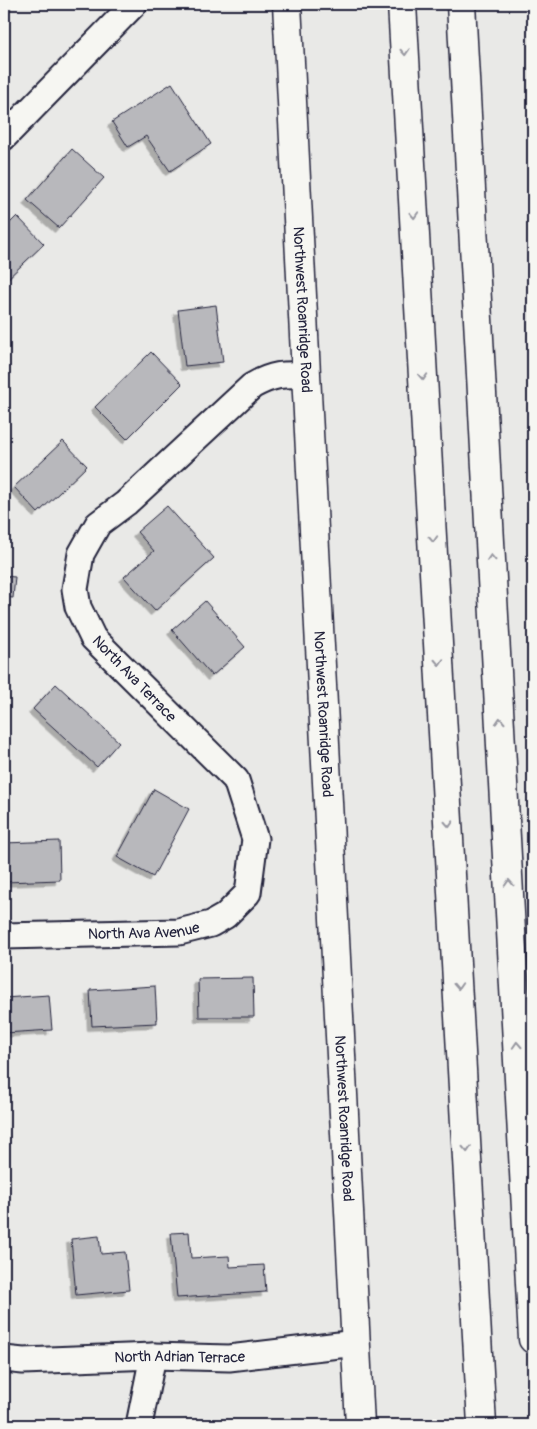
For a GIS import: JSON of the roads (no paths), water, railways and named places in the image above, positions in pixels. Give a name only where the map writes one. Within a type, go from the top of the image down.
[{"type":"main road","name":"Northwest Roanridge Road","points":[[287,4],[360,1425]]},
{"type":"main road","points":[[402,4],[482,1425]]},
{"type":"main road","points":[[461,4],[533,1338]]},
{"type":"street","points":[[4,137],[134,4]]},
{"type":"street","name":"North Ava Terrace","points":[[251,869],[255,840],[236,780],[92,638],[78,607],[76,576],[81,554],[98,524],[126,503],[252,386],[266,378],[282,374],[306,375]]},
{"type":"street","name":"North Ava Avenue","points":[[4,936],[179,932],[195,929],[225,916],[237,905],[248,893],[251,869]]},
{"type":"street","name":"North Adrian Terrace","points":[[4,1359],[23,1361],[153,1356],[228,1358],[356,1343]]},
{"type":"street","points":[[140,1425],[153,1356]]}]
